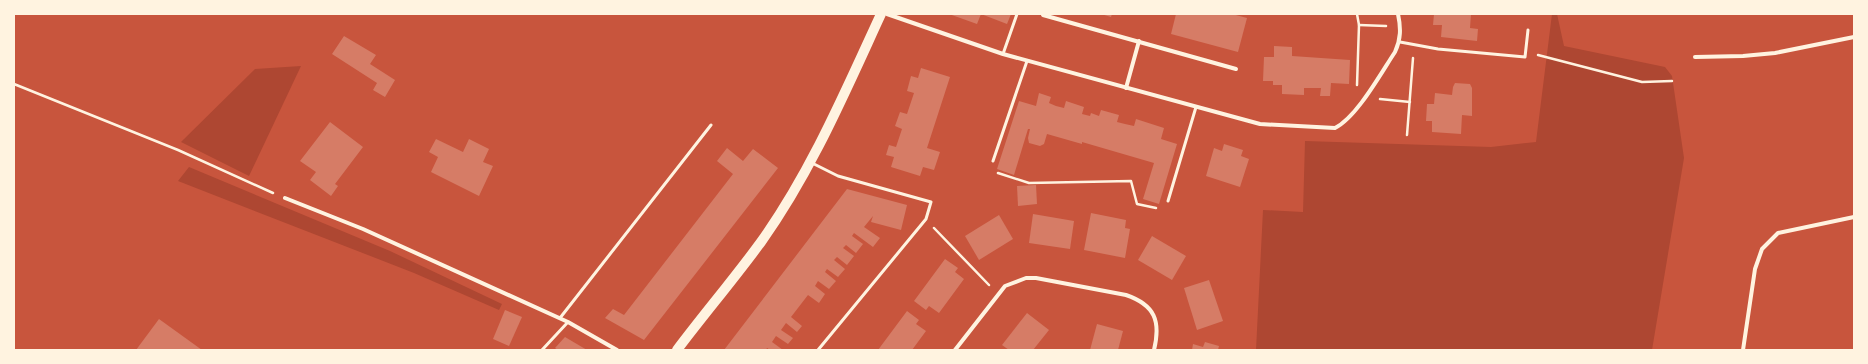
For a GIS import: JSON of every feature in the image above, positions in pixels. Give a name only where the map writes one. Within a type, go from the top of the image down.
[{"type":"main road","points":[[676,350],[761,242],[810,163],[882,14]]},
{"type":"street","points":[[886,14],[1002,54],[1260,124],[1335,128],[1341,125],[1356,110],[1400,42],[1401,27],[1398,14]]},
{"type":"street","points":[[1044,15],[1236,69]]},
{"type":"street","points":[[1695,56],[1743,56],[1775,53],[1854,37]]},
{"type":"street","points":[[1126,88],[1138,42]]},
{"type":"street","points":[[285,198],[363,229],[560,318],[617,350]]},
{"type":"street","points":[[1743,350],[1755,269],[1762,248],[1778,233],[1854,217]]},
{"type":"street","points":[[955,350],[1004,286],[1015,281],[1036,278],[1126,295],[1147,305],[1153,314],[1157,326],[1154,350]]},
{"type":"lane","points":[[1002,54],[1017,14]]},
{"type":"lane","points":[[1400,42],[1438,49],[1525,58],[1528,30]]},
{"type":"lane","points":[[993,160],[1027,61]]},
{"type":"lane","points":[[1168,201],[1196,107]]},
{"type":"lane","points":[[560,318],[711,125]]},
{"type":"lane","points":[[810,163],[838,176],[932,202],[926,219],[818,350]]},
{"type":"lane","points":[[542,350],[568,322]]},
{"type":"path","points":[[1356,110],[1359,25],[1357,14]]},
{"type":"path","points":[[1359,25],[1401,27]]},
{"type":"path","points":[[1407,135],[1414,44]]},
{"type":"path","points":[[1526,54],[1544,56],[1642,82],[1672,81]]},
{"type":"path","points":[[14,84],[178,150],[285,198]]},
{"type":"path","points":[[1364,98],[1410,102]]},
{"type":"path","points":[[993,160],[996,172],[1029,183],[1131,181],[1137,204],[1158,208],[1168,201]]},
{"type":"path","points":[[926,219],[998,293]]},
{"type":"shaded area","points":[[1552,14],[1557,14],[1564,46],[1665,67],[1672,76],[1684,158],[1652,350],[1256,350],[1263,210],[1303,212],[1305,141],[1491,147],[1536,142]]},
{"type":"shaded area","points":[[301,66],[249,176],[181,142],[255,69]]},
{"type":"shaded area","points":[[189,167],[390,251],[502,304],[499,310],[414,273],[178,181]]},
{"type":"building","points":[[949,14],[981,14],[977,24]]},
{"type":"building","points":[[981,14],[1011,14],[1007,24]]},
{"type":"building","points":[[1101,14],[1112,14],[1111,17]]},
{"type":"building","points":[[1176,14],[1232,14],[1247,18],[1238,52],[1171,34]]},
{"type":"building","points":[[1434,14],[1471,14],[1470,28],[1478,29],[1477,41],[1441,37],[1442,25],[1433,25]]},
{"type":"building","points":[[344,36],[376,55],[370,64],[395,80],[385,97],[373,90],[377,83],[332,54]]},
{"type":"building","points":[[1274,46],[1292,47],[1292,56],[1350,60],[1349,84],[1331,83],[1330,96],[1320,96],[1321,88],[1304,88],[1304,95],[1282,94],[1282,85],[1273,85],[1273,81],[1263,81],[1264,57],[1274,57]]},
{"type":"building","points":[[921,68],[950,77],[927,148],[940,152],[934,170],[923,167],[920,176],[891,167],[894,157],[886,155],[889,145],[896,147],[902,129],[895,126],[900,112],[907,114],[914,93],[907,91],[911,76],[918,78]]},
{"type":"building","points":[[1455,83],[1470,84],[1472,88],[1472,116],[1462,115],[1461,134],[1432,132],[1432,121],[1426,121],[1427,104],[1434,104],[1435,93],[1452,95]]},
{"type":"building","points":[[1039,93],[1051,97],[1049,103],[1056,106],[1064,108],[1066,101],[1084,107],[1082,114],[1090,116],[1091,113],[1099,116],[1101,110],[1119,115],[1117,122],[1134,126],[1136,119],[1164,128],[1161,139],[1177,144],[1159,204],[1143,199],[1154,163],[1082,142],[1082,144],[1047,134],[1044,144],[1040,146],[1029,143],[1028,138],[1030,129],[1028,129],[1014,175],[997,169],[1019,101],[1036,106]]},
{"type":"building","points":[[330,122],[363,147],[335,184],[338,186],[331,196],[310,180],[316,172],[300,161]]},
{"type":"building","points":[[436,139],[463,152],[469,139],[489,149],[483,162],[493,166],[479,196],[431,172],[438,157],[429,152]]},
{"type":"building","points":[[1224,144],[1243,150],[1241,156],[1249,159],[1240,187],[1206,176],[1214,148],[1222,151]]},
{"type":"building","points":[[727,148],[743,161],[753,149],[778,168],[644,340],[605,318],[613,309],[624,315],[733,174],[717,161]]},
{"type":"building","points":[[1036,185],[1037,204],[1018,206],[1017,186]]},
{"type":"building","points":[[847,189],[907,205],[901,230],[871,222],[873,216],[864,227],[880,238],[873,247],[854,233],[852,236],[863,244],[856,253],[846,245],[843,248],[854,256],[847,265],[837,257],[834,260],[845,269],[838,277],[827,269],[825,272],[836,281],[829,289],[818,281],[815,286],[825,294],[819,303],[808,295],[791,317],[802,326],[797,332],[786,323],[781,330],[793,338],[788,344],[776,336],[772,342],[783,350],[770,350],[767,348],[766,350],[724,350]]},
{"type":"building","points":[[1091,213],[1126,220],[1125,228],[1130,229],[1125,258],[1084,250]]},
{"type":"building","points":[[1033,214],[1074,221],[1070,249],[1029,243]]},
{"type":"building","points":[[999,215],[1013,239],[979,260],[965,236]]},
{"type":"building","points":[[1152,236],[1186,256],[1172,280],[1138,260]]},
{"type":"building","points":[[945,259],[958,268],[955,272],[964,279],[939,313],[929,306],[926,310],[914,301]]},
{"type":"building","points":[[1209,280],[1223,321],[1197,330],[1184,288]]},
{"type":"building","points":[[505,310],[522,317],[509,346],[493,339]]},
{"type":"building","points":[[907,311],[919,320],[916,324],[926,331],[912,350],[878,350]]},
{"type":"building","points":[[1027,313],[1049,330],[1033,350],[1009,350],[1002,345]]},
{"type":"building","points":[[159,319],[202,350],[136,350]]},
{"type":"building","points":[[1097,324],[1123,331],[1118,350],[1090,350]]},
{"type":"building","points":[[565,337],[587,350],[558,350],[555,348]]},
{"type":"building","points":[[1205,342],[1219,346],[1218,350],[1192,350],[1193,344],[1203,347]]}]
